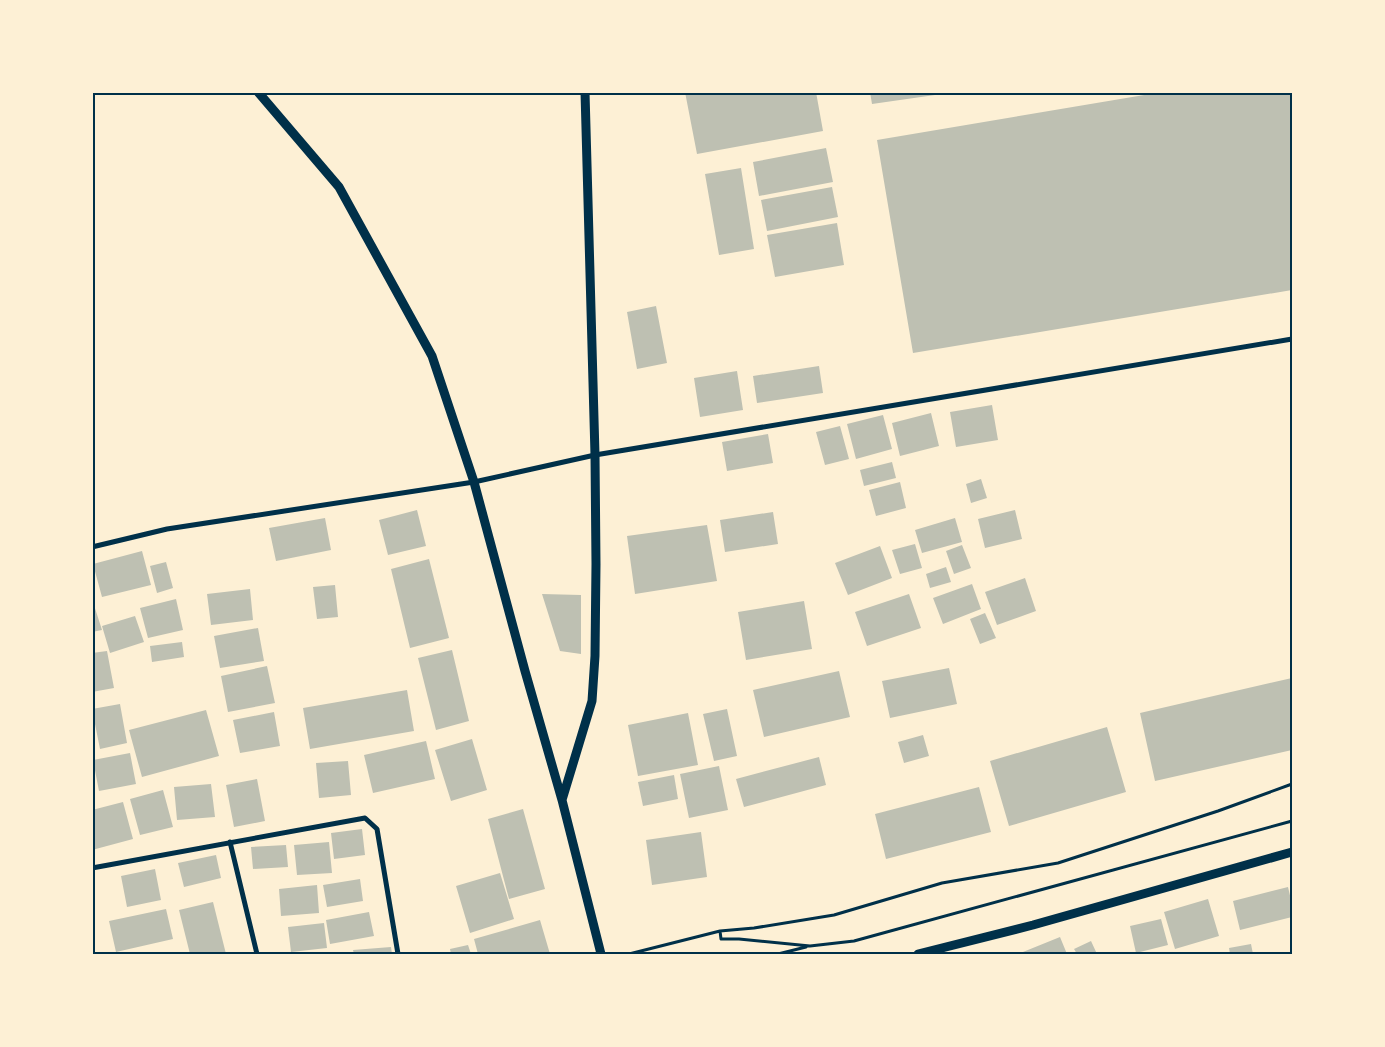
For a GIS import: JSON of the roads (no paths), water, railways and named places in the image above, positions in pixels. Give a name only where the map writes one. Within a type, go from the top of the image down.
[{"type":"street","points":[[258,92],[339,187],[432,356],[474,482],[562,800],[601,954]]},
{"type":"street","points":[[562,800],[592,701],[595,656],[595,455],[586,92]]},
{"type":"street","points":[[92,547],[167,529],[474,482],[595,455],[1292,339]]},
{"type":"street","points":[[92,868],[365,818],[377,829],[398,954]]},
{"type":"street","points":[[230,842],[257,954]]},
{"type":"street","points":[[918,954],[1292,852]]}]
